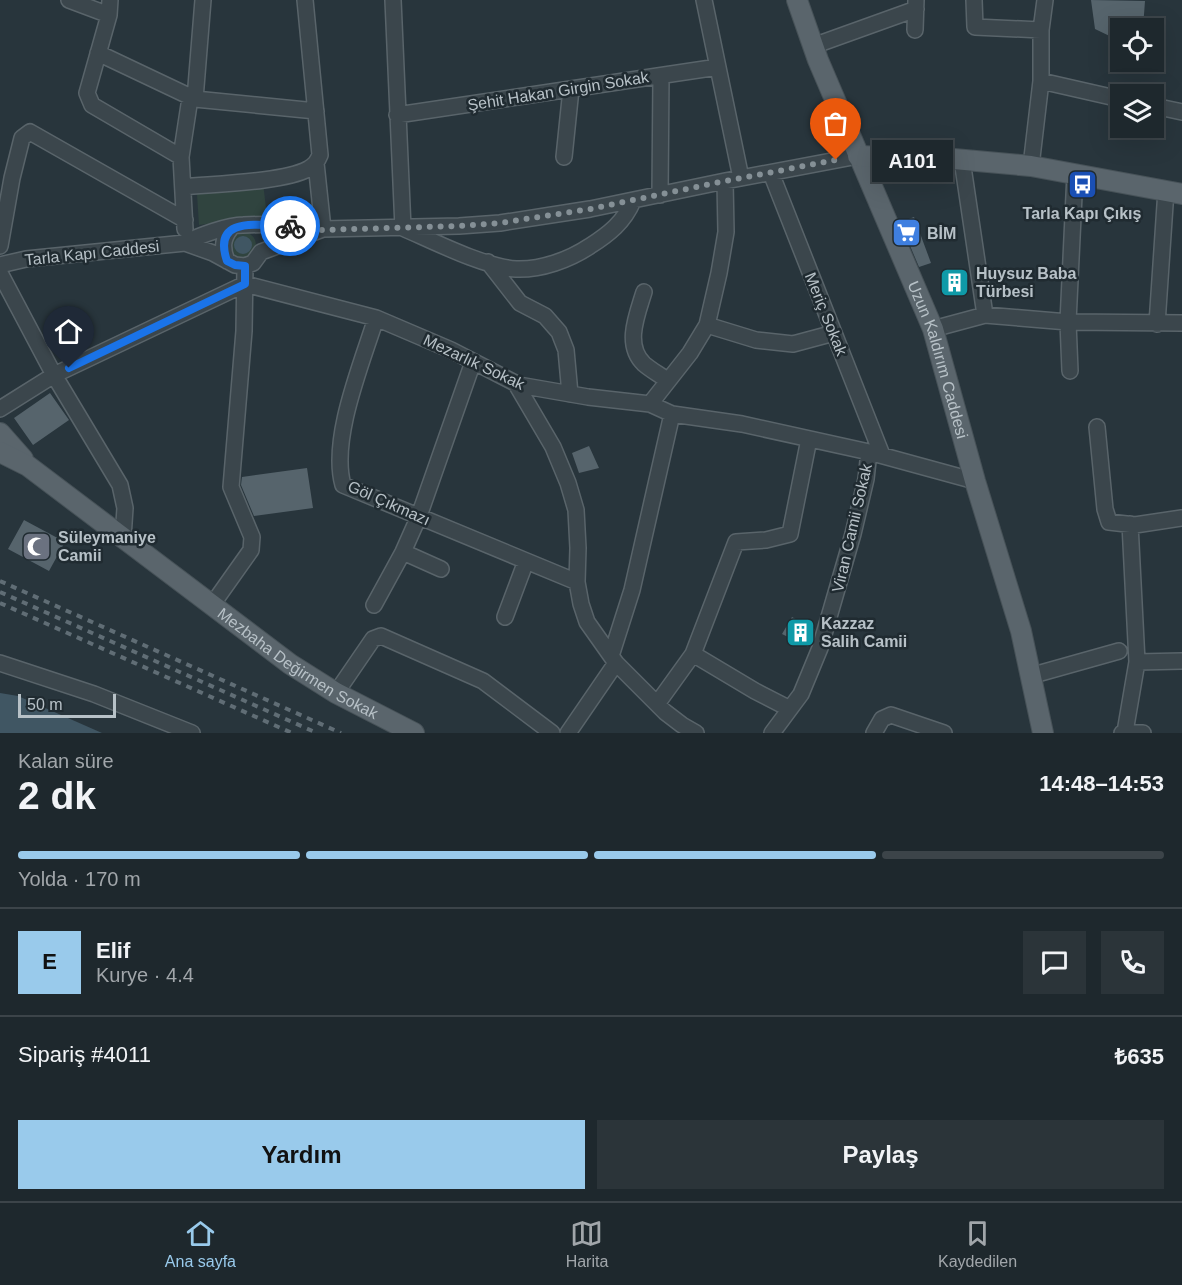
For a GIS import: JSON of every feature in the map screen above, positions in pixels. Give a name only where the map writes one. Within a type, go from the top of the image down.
[{"type":"main road","name":"Uzun Kaldırım Caddesi","points":[[797,0],[813,46],[858,156],[933,329],[975,481],[1021,631],[1043,733]]},
{"type":"main road","points":[[858,156],[962,160],[1031,166],[1174,192]]},
{"type":"main road","points":[[0,433],[19,452],[28,466]]},
{"type":"main road","points":[[0,452],[28,466],[212,606]]},
{"type":"main road","name":"Mezbaha Değirmen Sokak","points":[[212,606],[290,664],[336,693],[414,733]]},
{"type":"street","points":[[69,0],[110,8],[87,93],[92,105],[181,157]]},
{"type":"street","points":[[185,243],[181,157],[192,98],[203,0]]},
{"type":"street","points":[[184,187],[283,177],[308,170],[316,163],[320,155],[305,0]]},
{"type":"street","points":[[393,0],[403,228],[460,253],[488,262],[516,269],[541,267],[582,251],[609,234],[627,215],[633,201]]},
{"type":"street","points":[[704,0],[741,178]]},
{"type":"street","points":[[974,0],[975,27],[1041,30]]},
{"type":"street","points":[[1031,166],[1041,81],[1041,30],[1045,0]]},
{"type":"street","points":[[813,46],[916,4],[915,30]]},
{"type":"street","points":[[98,53],[192,98],[316,111]]},
{"type":"street","name":"Şehit Hakan Girgin Sokak","points":[[398,115],[718,67]]},
{"type":"street","points":[[660,195],[661,75]]},
{"type":"street","points":[[1041,81],[1110,97]]},
{"type":"street","points":[[564,157],[571,89]]},
{"type":"street","points":[[1164,108],[1182,112]]},
{"type":"street","points":[[0,246],[12,178],[22,138],[30,132],[184,220]]},
{"type":"street","name":"Tarla Kapı Caddesi","points":[[0,265],[26,259],[185,243],[202,235],[244,225],[308,226],[322,230],[500,223],[633,201],[858,156]]},
{"type":"street","points":[[962,160],[985,315]]},
{"type":"street","points":[[316,163],[322,230]]},
{"type":"street","name":"Meriç Sokak","points":[[771,173],[834,333],[875,453]]},
{"type":"street","points":[[1070,371],[1068,322],[1075,174]]},
{"type":"street","points":[[650,404],[690,353],[707,325],[726,232],[725,181]]},
{"type":"street","points":[[1156,324],[1174,192]]},
{"type":"street","points":[[251,226],[262,236],[261,252]]},
{"type":"street","points":[[227,261],[223,243],[225,235],[231,228]]},
{"type":"street","name":"Tarla Kapı Caddesi","points":[[185,243],[213,253],[235,265],[245,266],[253,263],[261,252],[322,230]]},
{"type":"street","points":[[488,262],[520,303],[545,316],[559,332],[566,350],[570,394]]},
{"type":"street","name":"Mezbaha Değirmen Sokak","points":[[212,606],[251,550],[252,537],[231,487],[244,331],[245,266]]},
{"type":"street","points":[[0,273],[54,375],[120,485],[125,508],[123,538]]},
{"type":"street","points":[[0,409],[54,375],[245,284]]},
{"type":"street","name":"Mezarlık Sokak","points":[[245,284],[376,318],[452,350],[516,384],[570,394],[650,404],[672,414],[742,424],[875,453],[975,481]]},
{"type":"street","points":[[644,292],[632,338],[638,356],[644,364],[668,381]]},
{"type":"street","points":[[933,329],[985,315],[1068,322],[1182,323]]},
{"type":"street","name":"Göl Çıkmazı","points":[[376,318],[343,421],[340,475],[343,485],[577,582]]},
{"type":"street","points":[[707,325],[756,340],[793,344],[834,333]]},
{"type":"street","points":[[374,605],[403,552],[419,516],[473,362]]},
{"type":"street","points":[[516,384],[553,447],[568,483],[576,510],[577,582],[587,622],[613,660],[657,704],[682,725],[696,733]]},
{"type":"street","points":[[568,733],[613,660],[632,590],[672,414]]},
{"type":"street","points":[[1097,428],[1105,509],[1109,522],[1130,524],[1182,518]]},
{"type":"street","points":[[657,704],[693,654],[736,542],[766,540],[790,534],[809,439]]},
{"type":"street","name":"Viran Camii Sokak","points":[[771,733],[801,694],[820,648],[853,534],[866,478],[875,453]]},
{"type":"street","points":[[1130,524],[1137,662],[1124,732],[1143,733]]},
{"type":"street","points":[[403,552],[441,569]]},
{"type":"street","points":[[505,617],[526,561]]},
{"type":"street","points":[[336,693],[373,639],[381,636],[483,681],[552,733]]},
{"type":"street","points":[[1030,676],[1119,651]]},
{"type":"street","points":[[693,654],[790,709]]},
{"type":"street","points":[[1137,662],[1182,661]]},
{"type":"street","points":[[0,663],[94,694],[192,733]]},
{"type":"street","points":[[874,733],[882,719],[891,715],[944,733]]},
{"type":"green space","points":[[263,183],[267,216],[199,225],[197,194]]},
{"type":"green space","points":[[243,232],[252,236],[256,245],[252,254],[243,258],[234,254],[230,245],[234,236]]},
{"type":"water","points":[[243,236],[249,239],[252,245],[249,251],[243,254],[237,251],[234,245],[237,239]]},
{"type":"water","points":[[0,693],[18,696],[102,733],[0,733]]},
{"type":"building","points":[[1091,0],[1145,1],[1144,18],[1110,18],[1110,36],[1095,29]]},
{"type":"building","points":[[914,217],[931,263],[919,267],[900,222]]},
{"type":"building","name":"Huysuz Baba Türbesi","points":[[959,275],[963,286],[950,290],[947,278]]},
{"type":"building","points":[[50,393],[69,420],[33,445],[14,418]]},
{"type":"building","points":[[589,446],[599,468],[579,473],[572,453]]},
{"type":"building","points":[[307,468],[313,508],[254,516],[241,485],[242,477]]},
{"type":"building","name":"Süleymaniye Camii","points":[[24,520],[65,542],[49,571],[8,549]]},
{"type":"building","name":"Kazzaz Salih Camii","points":[[792,617],[815,629],[808,647],[782,634]]},
{"type":"railway","points":[[0,581],[341,733]]},
{"type":"railway","points":[[0,592],[317,733]]},
{"type":"railway","points":[[0,603],[292,733]]},
{"type":"way so far","points":[[290,226],[308,226],[322,230],[500,223],[590,209],[836,160]]},
{"type":"place","name":"A101","points":[[836,160]]},
{"type":"place","name":"Tarla Kapı Çıkış","points":[[1082,185]]},
{"type":"place","name":"BİM","points":[[906,233]]},
{"type":"place","name":"Huysuz Baba Türbesi","points":[[955,282]]},
{"type":"place","name":"Süleymaniye Camii","points":[[37,546]]},
{"type":"place","name":"Kazzaz Salih Camii","points":[[800,632]]},
{"type":"route","points":[[69,368],[245,284],[245,266],[227,261],[224,252],[225,235],[231,228],[244,225],[290,226]]}]
